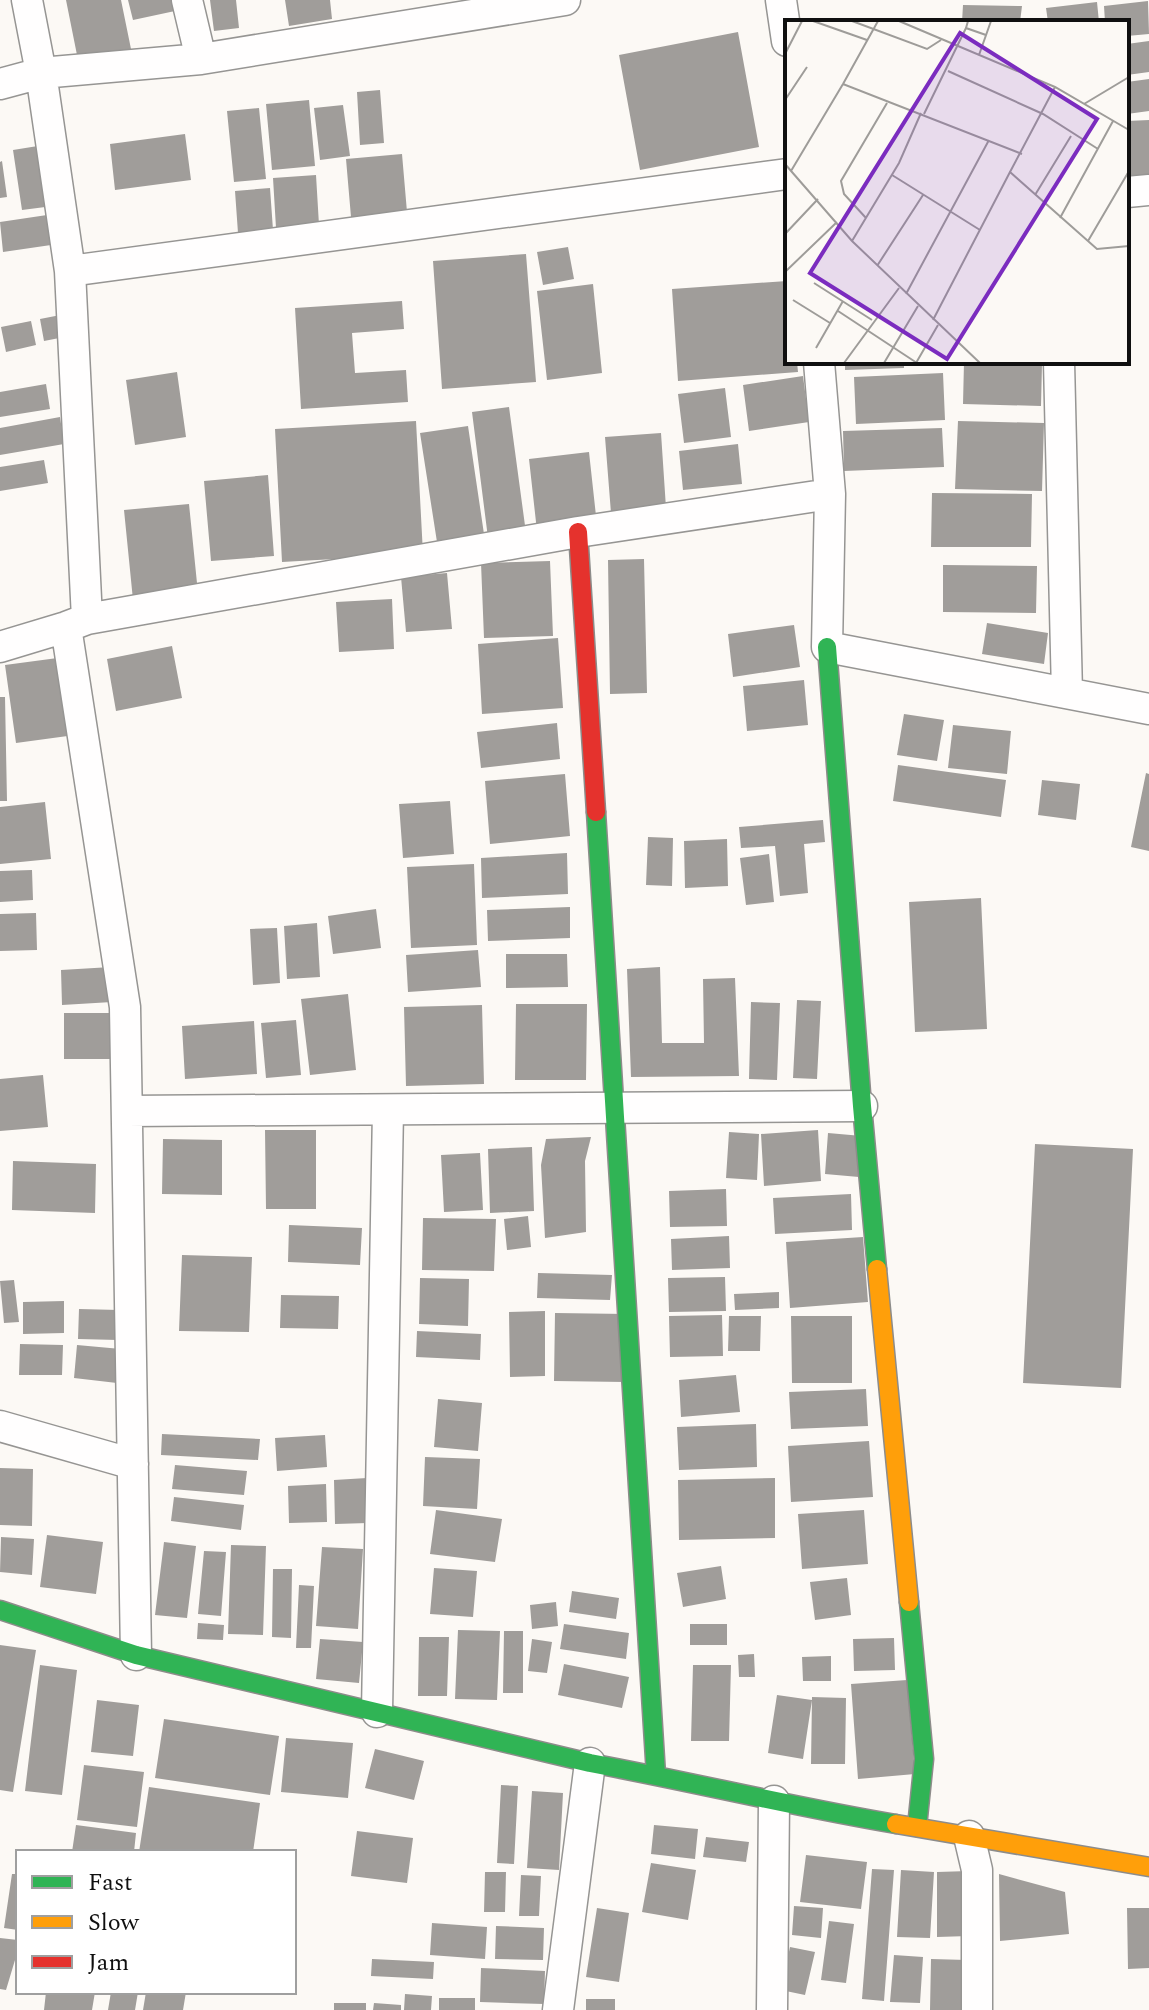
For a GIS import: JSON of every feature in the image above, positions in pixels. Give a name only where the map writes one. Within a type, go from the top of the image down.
[{"type":"street","points":[[27,0],[70,271],[77,623],[125,1007],[136,1655]]},
{"type":"street","points":[[187,0],[201,59]]},
{"type":"street","points":[[0,84],[41,73],[201,59],[565,0]]},
{"type":"street","points":[[781,0],[785,27]]},
{"type":"street","points":[[70,271],[785,174]]},
{"type":"street","points":[[1129,192],[1149,190]]},
{"type":"street","points":[[819,364],[830,494],[827,647],[862,1106],[924,1759],[917,1827]]},
{"type":"street","points":[[1059,364],[1067,693]]},
{"type":"street","points":[[0,647],[77,623],[578,532],[830,494]]},
{"type":"street","points":[[578,532],[656,1775]]},
{"type":"street","points":[[827,647],[1149,709]]},
{"type":"street","points":[[127,1111],[862,1106]]},
{"type":"street","points":[[377,1712],[388,1110]]},
{"type":"street","points":[[0,1426],[133,1464]]},
{"type":"street","points":[[0,1610],[136,1655],[590,1763],[825,1812],[1149,1867]]},
{"type":"street","points":[[558,2010],[590,1763]]},
{"type":"street","points":[[772,2010],[774,1801]]},
{"type":"street","points":[[969,1836],[977,1870],[977,2010]]},
{"type":"building","points":[[66,0],[121,0],[131,49],[78,60]]},
{"type":"building","points":[[128,0],[172,0],[175,11],[133,20]]},
{"type":"building","points":[[210,0],[236,0],[239,28],[214,31]]},
{"type":"building","points":[[285,0],[330,0],[332,19],[289,26]]},
{"type":"building","points":[[1148,1],[1149,34],[1129,36],[1129,20],[1105,20],[1104,6]]},
{"type":"building","points":[[1097,2],[1099,20],[1048,20],[1046,8]]},
{"type":"building","points":[[963,5],[1022,6],[1020,20],[962,20]]},
{"type":"building","points":[[738,32],[759,147],[640,170],[619,55]]},
{"type":"building","points":[[1149,41],[1149,72],[1129,75],[1129,44]]},
{"type":"building","points":[[1149,79],[1149,111],[1129,114],[1129,82]]},
{"type":"building","points":[[380,90],[384,143],[360,145],[357,92]]},
{"type":"building","points":[[309,100],[315,166],[272,170],[266,104]]},
{"type":"building","points":[[343,105],[350,156],[320,160],[314,108]]},
{"type":"building","points":[[259,108],[266,179],[234,182],[227,111]]},
{"type":"building","points":[[1149,120],[1149,176],[1129,178],[1129,121]]},
{"type":"building","points":[[185,134],[191,180],[115,190],[110,144]]},
{"type":"building","points":[[44,145],[53,206],[22,210],[13,150]]},
{"type":"building","points":[[402,154],[407,212],[351,217],[346,159]]},
{"type":"building","points":[[0,162],[7,197],[0,198]]},
{"type":"building","points":[[316,175],[319,225],[276,228],[273,178]]},
{"type":"building","points":[[270,188],[273,230],[238,233],[235,191]]},
{"type":"building","points":[[47,215],[51,245],[3,252],[0,222]]},
{"type":"building","points":[[568,247],[574,279],[543,285],[537,252]]},
{"type":"building","points":[[526,254],[536,382],[442,389],[433,261]]},
{"type":"building","points":[[785,281],[785,364],[797,364],[798,372],[678,381],[672,289]]},
{"type":"building","points":[[593,284],[602,373],[547,380],[537,291]]},
{"type":"building","points":[[402,301],[404,329],[352,333],[355,373],[406,370],[408,402],[301,409],[295,308]]},
{"type":"building","points":[[81,311],[85,333],[44,341],[40,319]]},
{"type":"building","points":[[31,321],[36,345],[6,352],[1,327]]},
{"type":"building","points":[[845,364],[904,364],[904,368],[845,370]]},
{"type":"building","points":[[964,364],[1042,364],[1041,406],[963,404]]},
{"type":"building","points":[[177,372],[186,437],[135,445],[126,380]]},
{"type":"building","points":[[943,373],[945,420],[856,424],[854,377]]},
{"type":"building","points":[[803,376],[809,422],[749,431],[743,385]]},
{"type":"building","points":[[46,384],[50,409],[0,417],[0,392]]},
{"type":"building","points":[[725,388],[731,437],[684,443],[678,394]]},
{"type":"building","points":[[509,407],[526,533],[488,538],[472,412]]},
{"type":"building","points":[[60,417],[64,444],[0,455],[0,428]]},
{"type":"building","points":[[416,421],[423,554],[282,562],[275,429]]},
{"type":"building","points":[[958,421],[1044,423],[1042,491],[955,489]]},
{"type":"building","points":[[468,426],[484,534],[437,542],[420,433]]},
{"type":"building","points":[[942,428],[944,467],[844,471],[843,431]]},
{"type":"building","points":[[661,433],[666,508],[611,513],[605,437]]},
{"type":"building","points":[[738,444],[742,484],[683,490],[679,451]]},
{"type":"building","points":[[589,452],[597,525],[537,531],[529,459]]},
{"type":"building","points":[[44,460],[48,483],[0,491],[0,467]]},
{"type":"building","points":[[268,475],[274,556],[211,561],[204,481]]},
{"type":"building","points":[[932,493],[1032,494],[1031,547],[931,547]]},
{"type":"building","points":[[189,504],[198,593],[133,600],[124,510]]},
{"type":"building","points":[[644,559],[647,693],[610,694],[608,560]]},
{"type":"building","points":[[550,561],[553,636],[484,638],[481,563]]},
{"type":"building","points":[[943,565],[1037,566],[1036,613],[943,612]]},
{"type":"building","points":[[447,573],[452,629],[406,632],[401,577]]},
{"type":"building","points":[[392,599],[394,649],[339,652],[336,602]]},
{"type":"building","points":[[987,623],[1048,633],[1044,664],[982,654]]},
{"type":"building","points":[[794,625],[800,667],[733,677],[728,634]]},
{"type":"building","points":[[558,638],[563,708],[482,714],[478,644]]},
{"type":"building","points":[[172,646],[182,698],[116,711],[107,659]]},
{"type":"building","points":[[65,657],[75,735],[16,743],[5,665]]},
{"type":"building","points":[[804,680],[808,725],[747,731],[743,686]]},
{"type":"building","points":[[0,697],[5,697],[7,801],[0,801]]},
{"type":"building","points":[[904,714],[944,720],[937,761],[897,755]]},
{"type":"building","points":[[557,723],[560,759],[481,768],[477,732]]},
{"type":"building","points":[[953,725],[1011,731],[1007,774],[948,768]]},
{"type":"building","points":[[898,765],[1006,780],[1001,817],[893,801]]},
{"type":"building","points":[[1146,773],[1149,774],[1149,851],[1131,847]]},
{"type":"building","points":[[565,774],[570,836],[490,844],[485,781]]},
{"type":"building","points":[[1042,780],[1080,784],[1076,820],[1038,815]]},
{"type":"building","points":[[450,801],[454,854],[403,858],[399,804]]},
{"type":"building","points":[[45,802],[51,859],[0,864],[0,807]]},
{"type":"building","points":[[823,820],[825,842],[804,844],[808,893],[780,896],[775,846],[741,848],[739,827]]},
{"type":"building","points":[[648,837],[673,838],[672,886],[646,885]]},
{"type":"building","points":[[727,839],[728,886],[685,888],[684,841]]},
{"type":"building","points":[[567,853],[568,894],[482,898],[481,858]]},
{"type":"building","points":[[769,854],[774,902],[746,905],[740,858]]},
{"type":"building","points":[[474,864],[477,945],[411,948],[407,867]]},
{"type":"building","points":[[32,870],[33,900],[0,902],[0,871]]},
{"type":"building","points":[[981,898],[987,1029],[915,1032],[909,902]]},
{"type":"building","points":[[570,907],[570,938],[488,941],[487,910]]},
{"type":"building","points":[[376,909],[381,948],[333,954],[328,916]]},
{"type":"building","points":[[36,913],[37,950],[0,951],[0,914]]},
{"type":"building","points":[[317,923],[320,977],[287,979],[284,926]]},
{"type":"building","points":[[277,928],[280,983],[253,985],[250,929]]},
{"type":"building","points":[[478,950],[481,987],[408,992],[406,955]]},
{"type":"building","points":[[506,954],[567,954],[568,987],[506,988]]},
{"type":"building","points":[[111,967],[112,1002],[62,1005],[61,970]]},
{"type":"building","points":[[660,967],[662,1043],[704,1043],[703,979],[735,978],[739,1076],[631,1077],[627,969]]},
{"type":"building","points":[[348,994],[356,1070],[310,1075],[301,999]]},
{"type":"building","points":[[797,1000],[821,1001],[817,1079],[793,1078]]},
{"type":"building","points":[[751,1002],[780,1003],[777,1080],[749,1079]]},
{"type":"building","points":[[516,1004],[587,1004],[586,1080],[515,1080]]},
{"type":"building","points":[[482,1005],[484,1084],[406,1086],[404,1007]]},
{"type":"building","points":[[64,1013],[115,1013],[114,1059],[64,1059]]},
{"type":"building","points":[[296,1020],[301,1075],[266,1078],[261,1023]]},
{"type":"building","points":[[254,1021],[257,1074],[185,1079],[182,1026]]},
{"type":"building","points":[[43,1075],[48,1127],[0,1131],[0,1079]]},
{"type":"building","points":[[265,1130],[316,1130],[316,1209],[266,1209]]},
{"type":"building","points":[[818,1130],[821,1181],[764,1186],[761,1134]]},
{"type":"building","points":[[729,1132],[759,1134],[757,1180],[726,1178]]},
{"type":"building","points":[[828,1133],[862,1136],[859,1177],[825,1174]]},
{"type":"building","points":[[591,1137],[585,1161],[586,1232],[545,1238],[541,1165],[546,1139]]},
{"type":"building","points":[[163,1139],[222,1140],[222,1195],[162,1194]]},
{"type":"building","points":[[1035,1144],[1133,1149],[1121,1388],[1023,1383]]},
{"type":"building","points":[[532,1147],[534,1211],[490,1213],[488,1149]]},
{"type":"building","points":[[480,1153],[483,1210],[444,1212],[441,1155]]},
{"type":"building","points":[[13,1161],[96,1164],[95,1213],[12,1210]]},
{"type":"building","points":[[726,1189],[727,1226],[670,1227],[669,1191]]},
{"type":"building","points":[[851,1194],[852,1230],[775,1234],[773,1198]]},
{"type":"building","points":[[528,1216],[531,1247],[507,1250],[504,1219]]},
{"type":"building","points":[[423,1218],[496,1219],[494,1271],[422,1270]]},
{"type":"building","points":[[289,1225],[362,1228],[360,1265],[288,1262]]},
{"type":"building","points":[[729,1236],[730,1268],[672,1270],[671,1239]]},
{"type":"building","points":[[863,1237],[868,1302],[790,1308],[786,1242]]},
{"type":"building","points":[[182,1255],[252,1257],[249,1332],[179,1331]]},
{"type":"building","points":[[538,1273],[612,1275],[610,1300],[537,1298]]},
{"type":"building","points":[[725,1277],[726,1311],[669,1312],[668,1278]]},
{"type":"building","points":[[420,1278],[469,1279],[468,1326],[419,1324]]},
{"type":"building","points":[[14,1280],[19,1322],[4,1323],[0,1281]]},
{"type":"building","points":[[779,1292],[779,1308],[735,1310],[734,1294]]},
{"type":"building","points":[[281,1295],[339,1296],[338,1329],[280,1328]]},
{"type":"building","points":[[64,1301],[64,1333],[23,1334],[23,1302]]},
{"type":"building","points":[[79,1309],[119,1310],[118,1340],[78,1339]]},
{"type":"building","points":[[545,1311],[545,1376],[510,1377],[509,1312]]},
{"type":"building","points":[[555,1313],[627,1314],[625,1382],[554,1381]]},
{"type":"building","points":[[722,1315],[723,1356],[670,1357],[669,1316]]},
{"type":"building","points":[[729,1316],[761,1316],[760,1351],[728,1351]]},
{"type":"building","points":[[791,1316],[852,1316],[852,1383],[792,1383]]},
{"type":"building","points":[[417,1331],[481,1334],[480,1360],[416,1357]]},
{"type":"building","points":[[20,1344],[63,1345],[62,1375],[19,1375]]},
{"type":"building","points":[[77,1345],[121,1349],[117,1383],[74,1378]]},
{"type":"building","points":[[736,1375],[740,1412],[681,1417],[679,1380]]},
{"type":"building","points":[[866,1389],[868,1426],[791,1429],[789,1392]]},
{"type":"building","points":[[438,1399],[482,1403],[478,1451],[434,1447]]},
{"type":"building","points":[[756,1424],[757,1467],[679,1470],[677,1427]]},
{"type":"building","points":[[162,1434],[260,1439],[258,1460],[161,1455]]},
{"type":"building","points":[[325,1435],[327,1467],[277,1471],[275,1438]]},
{"type":"building","points":[[869,1441],[873,1497],[791,1502],[788,1446]]},
{"type":"building","points":[[425,1457],[480,1459],[477,1509],[423,1506]]},
{"type":"building","points":[[175,1465],[247,1471],[244,1495],[172,1489]]},
{"type":"building","points":[[0,1468],[33,1469],[32,1526],[0,1525]]},
{"type":"building","points":[[367,1478],[368,1523],[335,1524],[334,1480]]},
{"type":"building","points":[[775,1478],[775,1538],[679,1540],[678,1480]]},
{"type":"building","points":[[326,1484],[327,1522],[289,1523],[288,1486]]},
{"type":"building","points":[[174,1497],[244,1505],[241,1530],[171,1521]]},
{"type":"building","points":[[436,1510],[502,1519],[495,1562],[430,1554]]},
{"type":"building","points":[[864,1510],[868,1564],[802,1569],[798,1514]]},
{"type":"building","points":[[47,1535],[103,1542],[96,1594],[40,1587]]},
{"type":"building","points":[[1,1537],[34,1539],[32,1575],[0,1572]]},
{"type":"building","points":[[164,1542],[196,1546],[187,1618],[155,1615]]},
{"type":"building","points":[[231,1545],[266,1546],[263,1635],[228,1634]]},
{"type":"building","points":[[322,1547],[363,1549],[358,1629],[316,1626]]},
{"type":"building","points":[[204,1551],[226,1552],[221,1616],[198,1614]]},
{"type":"building","points":[[721,1566],[726,1599],[683,1607],[677,1573]]},
{"type":"building","points":[[434,1568],[477,1571],[473,1617],[430,1614]]},
{"type":"building","points":[[273,1569],[292,1569],[291,1638],[272,1637]]},
{"type":"building","points":[[847,1578],[851,1615],[815,1620],[810,1582]]},
{"type":"building","points":[[299,1585],[314,1586],[311,1648],[296,1648]]},
{"type":"building","points":[[572,1591],[619,1598],[616,1619],[569,1612]]},
{"type":"building","points":[[556,1602],[558,1626],[532,1629],[530,1605]]},
{"type":"building","points":[[198,1623],[224,1625],[223,1640],[197,1639]]},
{"type":"building","points":[[564,1624],[629,1633],[626,1659],[560,1649]]},
{"type":"building","points":[[690,1624],[727,1624],[727,1645],[690,1645]]},
{"type":"building","points":[[458,1630],[500,1631],[497,1700],[455,1699]]},
{"type":"building","points":[[504,1631],[523,1631],[523,1693],[503,1693]]},
{"type":"building","points":[[419,1637],[449,1637],[447,1696],[418,1696]]},
{"type":"building","points":[[894,1638],[895,1670],[854,1671],[853,1639]]},
{"type":"building","points":[[320,1639],[363,1642],[359,1683],[316,1679]]},
{"type":"building","points":[[532,1639],[552,1642],[547,1673],[528,1671]]},
{"type":"building","points":[[0,1645],[36,1650],[13,1792],[0,1790]]},
{"type":"building","points":[[754,1654],[755,1677],[739,1677],[738,1655]]},
{"type":"building","points":[[831,1656],[831,1681],[803,1681],[802,1657]]},
{"type":"building","points":[[564,1664],[629,1677],[622,1708],[558,1695]]},
{"type":"building","points":[[40,1665],[77,1670],[62,1795],[25,1791]]},
{"type":"building","points":[[693,1665],[731,1665],[729,1741],[691,1741]]},
{"type":"building","points":[[907,1680],[915,1774],[858,1779],[851,1684]]},
{"type":"building","points":[[777,1695],[812,1700],[803,1759],[768,1753]]},
{"type":"building","points":[[812,1697],[846,1698],[845,1764],[811,1764]]},
{"type":"building","points":[[97,1700],[139,1705],[133,1756],[91,1752]]},
{"type":"building","points":[[164,1719],[279,1736],[270,1795],[155,1778]]},
{"type":"building","points":[[286,1738],[353,1743],[348,1798],[281,1792]]},
{"type":"building","points":[[375,1749],[424,1761],[414,1800],[365,1788]]},
{"type":"building","points":[[84,1765],[144,1772],[137,1827],[77,1820]]},
{"type":"building","points":[[501,1785],[518,1786],[514,1864],[497,1863]]},
{"type":"building","points":[[149,1787],[260,1803],[253,1850],[139,1850]]},
{"type":"building","points":[[532,1791],[563,1793],[559,1870],[527,1868]]},
{"type":"building","points":[[76,1825],[136,1833],[134,1850],[72,1850]]},
{"type":"building","points":[[654,1825],[698,1829],[695,1859],[651,1854]]},
{"type":"building","points":[[357,1831],[413,1838],[407,1883],[351,1876]]},
{"type":"building","points":[[706,1837],[749,1842],[746,1862],[703,1857]]},
{"type":"building","points":[[806,1855],[867,1862],[861,1909],[800,1902]]},
{"type":"building","points":[[651,1863],[696,1870],[688,1920],[642,1912]]},
{"type":"building","points":[[872,1869],[894,1870],[884,2001],[862,1999]]},
{"type":"building","points":[[901,1870],[934,1872],[930,1938],[897,1937]]},
{"type":"building","points":[[969,1871],[969,1936],[937,1937],[937,1872]]},
{"type":"building","points":[[485,1872],[506,1872],[505,1912],[484,1912]]},
{"type":"building","points":[[12,1874],[16,1874],[16,1930],[4,1928]]},
{"type":"building","points":[[999,1874],[1065,1892],[1069,1934],[1000,1941]]},
{"type":"building","points":[[521,1875],[541,1876],[539,1916],[519,1916]]},
{"type":"building","points":[[794,1906],[823,1908],[821,1938],[792,1935]]},
{"type":"building","points":[[597,1908],[629,1913],[619,1982],[586,1977]]},
{"type":"building","points":[[1127,1908],[1149,1908],[1149,1968],[1128,1969]]},
{"type":"building","points":[[829,1921],[854,1924],[846,1983],[821,1980]]},
{"type":"building","points":[[432,1923],[487,1927],[485,1959],[430,1955]]},
{"type":"building","points":[[496,1926],[544,1928],[543,1960],[495,1959]]},
{"type":"building","points":[[0,1938],[16,1940],[16,1957],[6,1990],[0,1989]]},
{"type":"building","points":[[790,1947],[815,1952],[805,1995],[781,1990]]},
{"type":"building","points":[[894,1955],[923,1957],[920,2003],[890,2002]]},
{"type":"building","points":[[372,1959],[434,1962],[433,1979],[371,1976]]},
{"type":"building","points":[[931,1959],[967,1960],[966,2010],[930,2010]]},
{"type":"building","points":[[481,1968],[545,1971],[544,2004],[480,2002]]},
{"type":"building","points":[[46,1994],[95,1994],[92,2010],[44,2010]]},
{"type":"building","points":[[111,1994],[138,1994],[135,2010],[108,2010]]},
{"type":"building","points":[[146,1994],[186,1994],[183,2010],[143,2010]]},
{"type":"building","points":[[405,1994],[432,1996],[431,2010],[404,2010]]},
{"type":"building","points":[[439,1998],[475,1998],[475,2010],[439,2010]]},
{"type":"building","points":[[586,1999],[615,1999],[615,2010],[586,2010]]},
{"type":"building","points":[[334,2003],[366,2003],[366,2010],[334,2010]]},
{"type":"building","points":[[374,2003],[401,2005],[401,2010],[373,2010]]},
{"type":"traffic: fast","points":[[827,647],[877,1269]]},
{"type":"traffic: fast","points":[[596,812],[656,1775]]},
{"type":"traffic: fast","points":[[909,1602],[924,1759],[917,1827]]},
{"type":"traffic: fast","points":[[0,1610],[136,1655],[590,1763],[896,1824]]},
{"type":"traffic: slow","points":[[877,1269],[909,1602]]},
{"type":"traffic: slow","points":[[896,1824],[1149,1867]]},
{"type":"traffic: jam","points":[[578,532],[596,812]]}]
